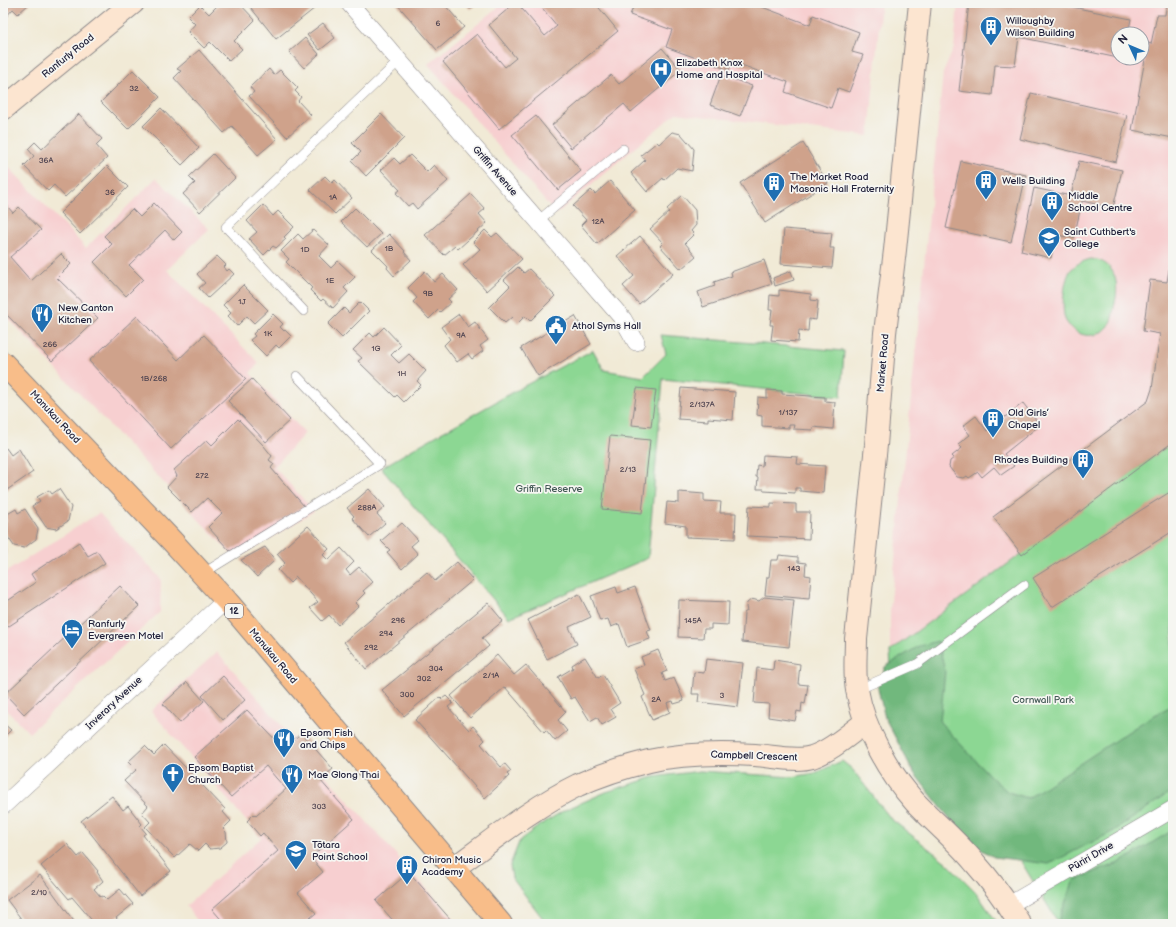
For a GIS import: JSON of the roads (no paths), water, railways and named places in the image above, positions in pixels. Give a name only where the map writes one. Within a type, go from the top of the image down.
[{"type":"main road","name":"Ranfurly Road","points":[[3,109],[133,3]]},
{"type":"main road","name":"Market Road","points":[[866,722],[857,690],[855,664],[856,639],[875,452],[885,333],[920,3]]},
{"type":"main road","name":"Manukau Road","points":[[3,363],[226,600],[501,924]]},
{"type":"main road","name":"Campbell Crescent","points":[[454,868],[521,819],[557,796],[578,785],[610,773],[649,762],[692,754],[728,754],[799,759],[812,757],[827,750],[866,722]]},
{"type":"main road","points":[[866,722],[895,777],[915,802],[975,862],[1009,905],[1020,924]]},
{"type":"street","name":"Griffin Avenue","points":[[349,3],[623,319],[636,342]]},
{"type":"street","name":"Inverary Avenue","points":[[3,806],[226,600]]},
{"type":"street","name":"Pūriri Drive","points":[[1009,905],[1173,809]]},
{"type":"lane","points":[[304,311],[226,226],[400,61]]},
{"type":"lane","points":[[538,221],[623,149]]},
{"type":"lane","points":[[202,574],[380,464],[297,376]]},
{"type":"lane","points":[[857,690],[917,664],[1024,585]]},
{"type":"place","name":"Willoughby Wilson Building","points":[[991,46]]},
{"type":"place","name":"Elizabeth Knox Home and Hospital","points":[[661,88]]},
{"type":"place","name":"Wells Building","points":[[986,200]]},
{"type":"place","name":"The Market Road Masonic Hall Fraternity","points":[[774,202]]},
{"type":"place","name":"Middle School Centre","points":[[1052,222]]},
{"type":"place","name":"Saint Cuthbert's College","points":[[1049,258]]},
{"type":"place","name":"New Canton Kitchen","points":[[42,334]]},
{"type":"place","name":"Athol Syms Hall","points":[[556,346]]},
{"type":"place","name":"Old Girls’ Chapel","points":[[993,438]]},
{"type":"place","name":"Rhodes Building","points":[[1083,480]]},
{"type":"place","name":"Ranfurly Evergreen Motel","points":[[72,650]]},
{"type":"place","name":"Epsom Fish and Chips","points":[[284,758]]},
{"type":"place","name":"Epsom Baptist Church","points":[[173,794]]},
{"type":"place","name":"Mae Glong Thai","points":[[292,794]]},
{"type":"place","name":"Tōtara Point School","points":[[296,870]]},
{"type":"place","name":"Chiron Music Academy","points":[[407,886]]},
{"type":"park label","name":"Griffin Reserve","points":[[549,489]]},
{"type":"park label","name":"Cornwall Park","points":[[1043,700]]}]
